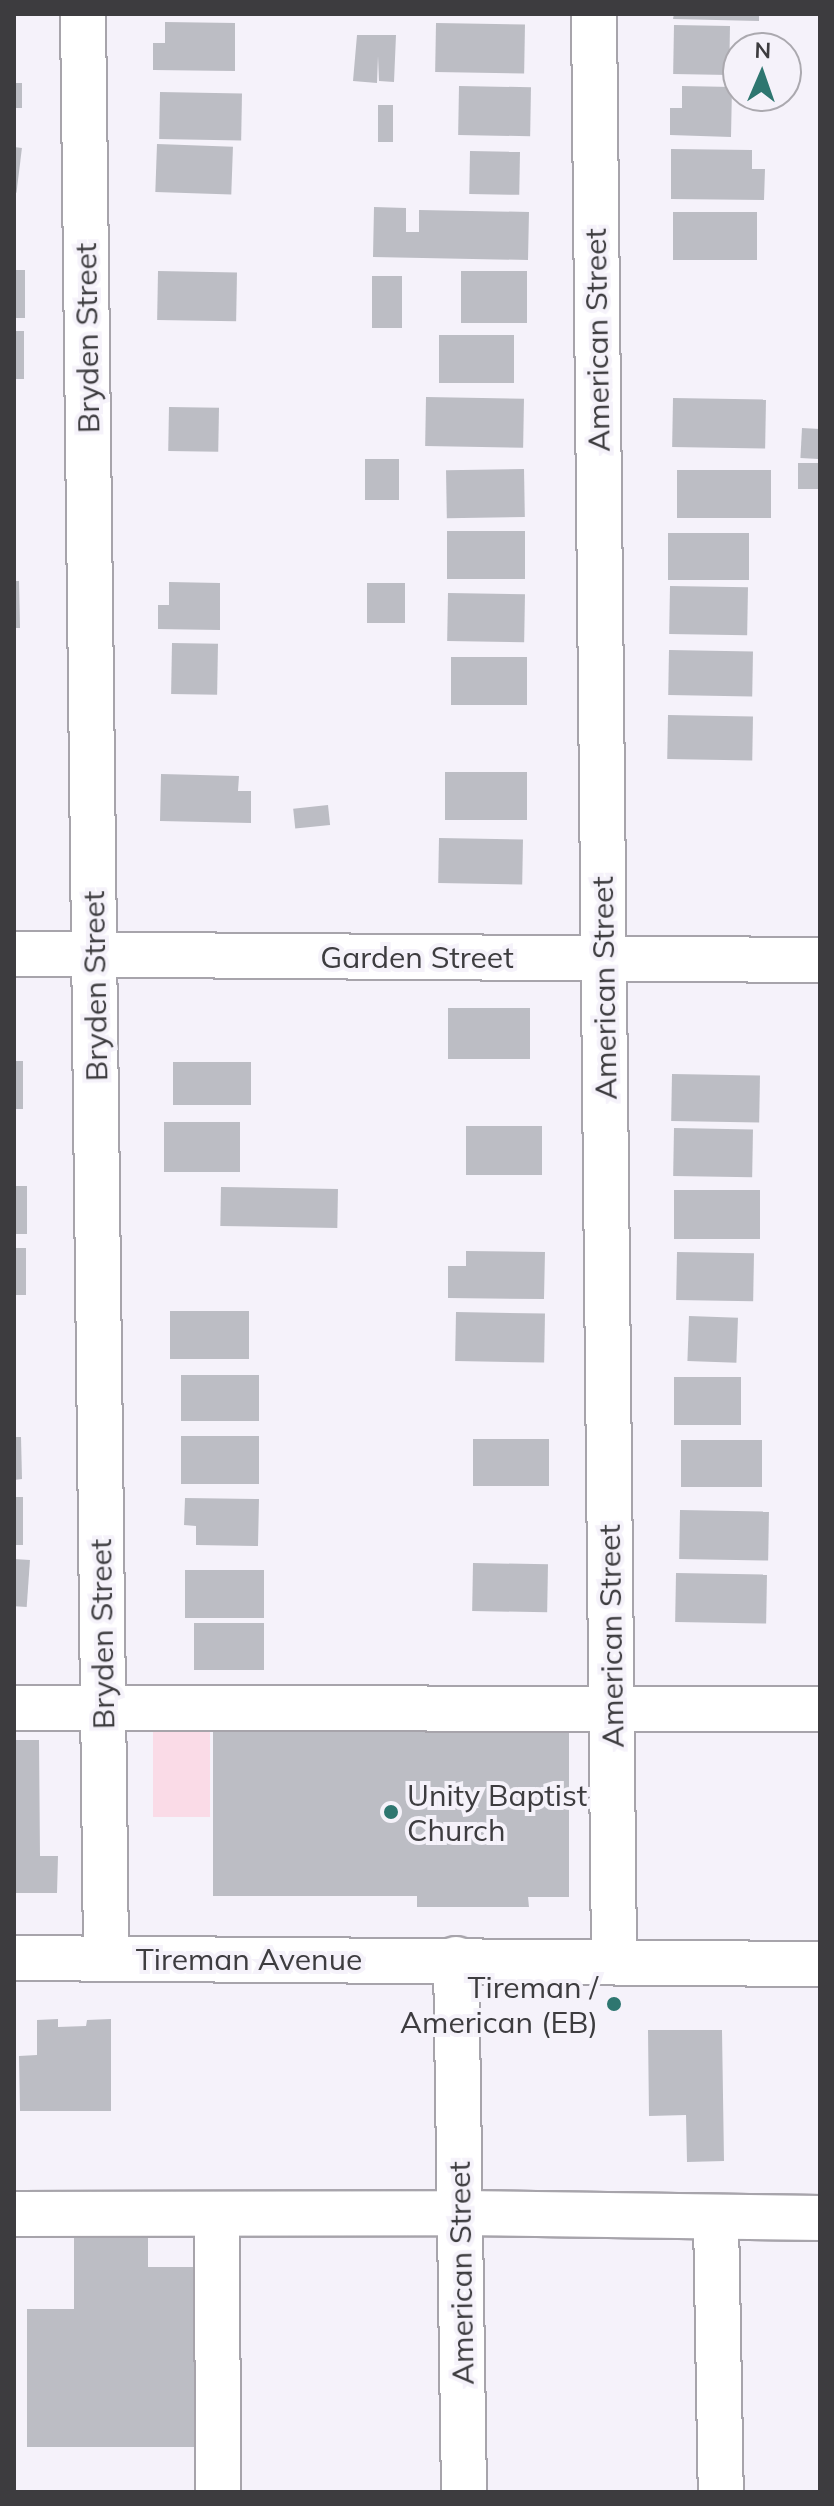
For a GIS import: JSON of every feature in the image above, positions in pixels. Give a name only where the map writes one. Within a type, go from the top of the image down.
[{"type":"street","name":"Bryden Street","points":[[83,14],[106,1959]]},
{"type":"street","name":"American Street","points":[[594,14],[614,1962]]},
{"type":"street","name":"Garden Street","points":[[14,954],[820,960]]},
{"type":"street","points":[[14,1708],[612,1706],[820,1709]]},
{"type":"street","name":"Tireman Avenue","points":[[14,1958],[820,1964]]},
{"type":"street","name":"American Street","points":[[456,1959],[464,2492]]},
{"type":"street","points":[[14,2214],[460,2213],[820,2218]]},
{"type":"street","points":[[217,2215],[218,2492]]},
{"type":"street","points":[[716,2218],[721,2492]]},
{"type":"shaded area","points":[[153,1730],[210,1730],[210,1817],[153,1817]]},
{"type":"building","points":[[674,14],[759,14],[759,21],[673,19]]},
{"type":"building","points":[[165,22],[235,23],[235,71],[153,70],[153,43],[165,43]]},
{"type":"building","points":[[436,23],[525,25],[524,74],[435,72]]},
{"type":"building","points":[[674,25],[730,26],[730,32],[722,32],[722,75],[673,74]]},
{"type":"building","points":[[357,35],[396,35],[394,82],[379,81],[378,56],[377,83],[353,81]]},
{"type":"building","points":[[14,83],[22,83],[22,108],[14,108]]},
{"type":"building","points":[[459,86],[531,87],[530,136],[458,135]]},
{"type":"building","points":[[682,86],[722,87],[722,112],[732,112],[731,137],[670,135],[670,108],[682,108]]},
{"type":"building","points":[[160,92],[242,93],[241,140],[159,139]]},
{"type":"building","points":[[378,105],[393,105],[393,142],[378,142]]},
{"type":"building","points":[[157,144],[233,147],[231,195],[155,192]]},
{"type":"building","points":[[14,147],[22,148],[16,193],[14,192]]},
{"type":"building","points":[[671,149],[752,150],[752,169],[765,169],[764,200],[671,199]]},
{"type":"building","points":[[470,151],[520,152],[519,195],[469,194]]},
{"type":"building","points":[[374,207],[406,208],[406,232],[419,232],[419,210],[529,212],[528,260],[373,257]]},
{"type":"building","points":[[673,212],[757,212],[757,260],[673,260]]},
{"type":"building","points":[[14,270],[25,270],[25,318],[14,318]]},
{"type":"building","points":[[158,271],[237,272],[236,321],[157,320]]},
{"type":"building","points":[[461,271],[527,271],[527,323],[461,323]]},
{"type":"building","points":[[372,276],[402,276],[402,328],[372,328]]},
{"type":"building","points":[[14,331],[24,331],[24,379],[14,379]]},
{"type":"building","points":[[439,335],[514,335],[514,383],[439,383]]},
{"type":"building","points":[[426,397],[524,399],[523,448],[425,446]]},
{"type":"building","points":[[673,398],[766,400],[765,449],[672,447]]},
{"type":"building","points":[[169,407],[219,408],[218,452],[168,451]]},
{"type":"building","points":[[802,428],[820,429],[818,459],[800,458]]},
{"type":"building","points":[[365,459],[399,459],[399,500],[365,500]]},
{"type":"building","points":[[798,463],[820,463],[820,489],[798,489]]},
{"type":"building","points":[[524,469],[525,517],[447,518],[446,470]]},
{"type":"building","points":[[677,470],[771,470],[771,518],[677,518]]},
{"type":"building","points":[[447,531],[525,531],[525,579],[447,579]]},
{"type":"building","points":[[668,533],[749,533],[749,580],[668,580]]},
{"type":"building","points":[[14,581],[19,581],[20,628],[14,628]]},
{"type":"building","points":[[169,582],[220,583],[220,630],[158,629],[158,605],[169,605]]},
{"type":"building","points":[[367,583],[405,583],[405,623],[367,623]]},
{"type":"building","points":[[670,586],[748,587],[747,635],[669,634]]},
{"type":"building","points":[[448,593],[525,594],[524,642],[447,641]]},
{"type":"building","points":[[172,643],[218,644],[217,695],[171,694]]},
{"type":"building","points":[[669,650],[753,651],[752,696],[668,695]]},
{"type":"building","points":[[451,657],[527,657],[527,705],[451,705]]},
{"type":"building","points":[[668,715],[753,716],[752,760],[667,759]]},
{"type":"building","points":[[445,772],[527,772],[527,820],[445,820]]},
{"type":"building","points":[[161,774],[239,776],[238,791],[251,791],[251,823],[160,821]]},
{"type":"building","points":[[328,805],[330,825],[295,829],[293,809]]},
{"type":"building","points":[[439,838],[523,839],[522,884],[438,883]]},
{"type":"building","points":[[448,1008],[530,1008],[530,1059],[448,1059]]},
{"type":"building","points":[[14,1061],[23,1061],[23,1109],[14,1109]]},
{"type":"building","points":[[173,1062],[251,1062],[251,1105],[173,1105]]},
{"type":"building","points":[[672,1074],[760,1076],[759,1123],[671,1121]]},
{"type":"building","points":[[164,1122],[240,1122],[240,1172],[164,1172]]},
{"type":"building","points":[[466,1126],[542,1126],[542,1175],[466,1175]]},
{"type":"building","points":[[674,1128],[753,1129],[752,1177],[673,1176]]},
{"type":"building","points":[[14,1186],[27,1186],[27,1234],[14,1234]]},
{"type":"building","points":[[221,1187],[338,1189],[337,1228],[220,1226]]},
{"type":"building","points":[[674,1190],[760,1190],[760,1239],[674,1239]]},
{"type":"building","points":[[14,1248],[26,1248],[26,1295],[14,1295]]},
{"type":"building","points":[[466,1251],[545,1252],[544,1299],[448,1298],[448,1266],[466,1266]]},
{"type":"building","points":[[677,1252],[754,1253],[753,1301],[676,1300]]},
{"type":"building","points":[[170,1311],[249,1311],[249,1359],[170,1359]]},
{"type":"building","points":[[456,1312],[545,1314],[544,1363],[455,1361]]},
{"type":"building","points":[[689,1316],[738,1318],[736,1363],[687,1361]]},
{"type":"building","points":[[181,1375],[259,1375],[259,1421],[181,1421]]},
{"type":"building","points":[[674,1377],[741,1377],[741,1425],[674,1425]]},
{"type":"building","points":[[181,1436],[259,1436],[259,1484],[181,1484]]},
{"type":"building","points":[[14,1437],[21,1437],[22,1479],[14,1480]]},
{"type":"building","points":[[473,1439],[549,1439],[549,1486],[473,1486]]},
{"type":"building","points":[[681,1440],[762,1440],[762,1487],[681,1487]]},
{"type":"building","points":[[14,1497],[23,1497],[23,1545],[14,1545]]},
{"type":"building","points":[[185,1498],[259,1499],[258,1546],[196,1545],[196,1526],[184,1525]]},
{"type":"building","points":[[680,1510],[769,1512],[768,1561],[679,1559]]},
{"type":"building","points":[[14,1559],[30,1560],[27,1607],[14,1606]]},
{"type":"building","points":[[473,1563],[548,1564],[547,1612],[472,1611]]},
{"type":"building","points":[[185,1570],[264,1570],[264,1618],[185,1618]]},
{"type":"building","points":[[676,1573],[767,1575],[766,1624],[675,1622]]},
{"type":"building","points":[[194,1623],[264,1623],[264,1670],[194,1670]]},
{"type":"building","name":"Unity Baptist Church","points":[[569,1728],[569,1897],[528,1897],[529,1907],[417,1907],[417,1896],[213,1896],[213,1729]]},
{"type":"building","points":[[14,1740],[39,1740],[40,1856],[58,1856],[57,1893],[14,1893]]},
{"type":"building","points":[[58,2019],[58,2027],[86,2026],[87,2020],[111,2019],[111,2111],[20,2111],[19,2056],[37,2055],[37,2020]]},
{"type":"building","points":[[648,2030],[722,2030],[724,2161],[687,2162],[686,2115],[649,2116]]},
{"type":"building","points":[[74,2234],[148,2234],[148,2267],[201,2267],[202,2447],[27,2447],[27,2309],[74,2309]]},
{"type":"place","name":"Unity Baptist Church","points":[[391,1812]]},
{"type":"place","name":"Tireman / American (EB)","points":[[614,2004]]}]
